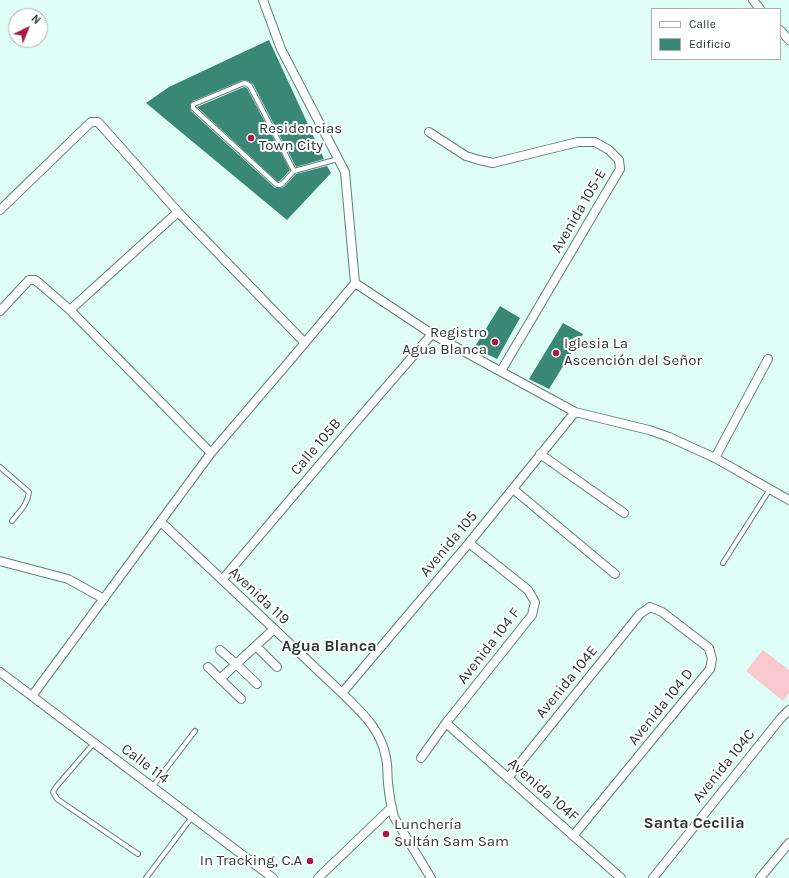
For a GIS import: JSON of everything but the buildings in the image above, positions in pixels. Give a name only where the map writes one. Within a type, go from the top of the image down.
[{"type":"street","points":[[752,0],[759,8]]},
{"type":"street","points":[[32,696],[211,452],[355,283],[345,172],[282,49],[263,1]]},
{"type":"street","points":[[781,31],[789,40]]},
{"type":"street","points":[[0,210],[91,122],[98,122],[178,212],[304,343]]},
{"type":"street","name":"Avenida 105-E","points":[[428,132],[466,156],[493,163],[578,142],[595,142],[609,150],[619,160],[620,169],[502,371]]},
{"type":"street","points":[[70,310],[178,212]]},
{"type":"street","points":[[0,311],[29,280],[35,280],[70,310],[211,452]]},
{"type":"street","points":[[355,283],[432,334],[575,412],[650,430],[669,437],[715,458],[789,500]]},
{"type":"street","name":"Calle 105B","points":[[222,580],[354,423],[432,334]]},
{"type":"street","points":[[715,458],[768,359]]},
{"type":"street","name":"Avenida 105","points":[[342,693],[469,543],[575,412]]},
{"type":"street","points":[[540,454],[624,513]]},
{"type":"street","points":[[513,489],[615,574]]},
{"type":"street","name":"Avenida 119","points":[[160,522],[365,716],[377,733],[383,746],[394,817],[431,878]]},
{"type":"street","name":"Avenida 104 F","points":[[421,758],[446,723],[532,615],[535,602],[528,590],[469,543]]},
{"type":"street","points":[[0,561],[68,579],[104,599]]},
{"type":"street","name":"Avenida 104E","points":[[508,778],[640,614],[650,607]]},
{"type":"street","name":"Avenida 104 D","points":[[573,836],[710,669],[712,660],[709,648],[662,612],[650,607]]},
{"type":"street","points":[[220,679],[274,629]]},
{"type":"street","points":[[256,646],[277,667]]},
{"type":"street","points":[[220,650],[256,684]]},
{"type":"street","points":[[208,667],[241,699]]},
{"type":"street","name":"Calle 114","points":[[0,672],[192,817],[267,876]]},
{"type":"street","name":"Avenida 104C","points":[[653,878],[789,710]]},
{"type":"street","name":"Avenida 104F","points":[[446,723],[621,878]]},
{"type":"street","points":[[318,878],[392,807]]},
{"type":"street","points":[[760,878],[789,843]]},
{"type":"lane","points":[[294,171],[250,86],[247,84],[193,105],[193,108],[277,185],[282,184],[294,171],[338,159]]},
{"type":"lane","points":[[0,467],[29,492],[29,497],[26,504],[12,521]]},
{"type":"lane","points":[[723,562],[770,489]]},
{"type":"lane","points":[[152,787],[195,731]]},
{"type":"lane","points":[[94,743],[53,792],[57,799],[138,854]]},
{"type":"lane","points":[[146,878],[192,817]]},
{"type":"shaded area","points":[[763,650],[789,670],[789,693],[783,701],[746,671]]},
{"type":"place","name":"Residencias Town City","points":[[251,138]]},
{"type":"place","name":"Registro Agua Blanca","points":[[495,342]]},
{"type":"place","name":"Iglesia La Ascención del Señor","points":[[556,353]]},
{"type":"place","name":"Lunchería Sultán Sam Sam","points":[[386,834]]},
{"type":"place","name":"In Tracking, C.A","points":[[310,861]]},
{"type":"district","name":"Agua Blanca","points":[[329,646]]},
{"type":"district","name":"Santa Cecilia","points":[[694,823]]}]
